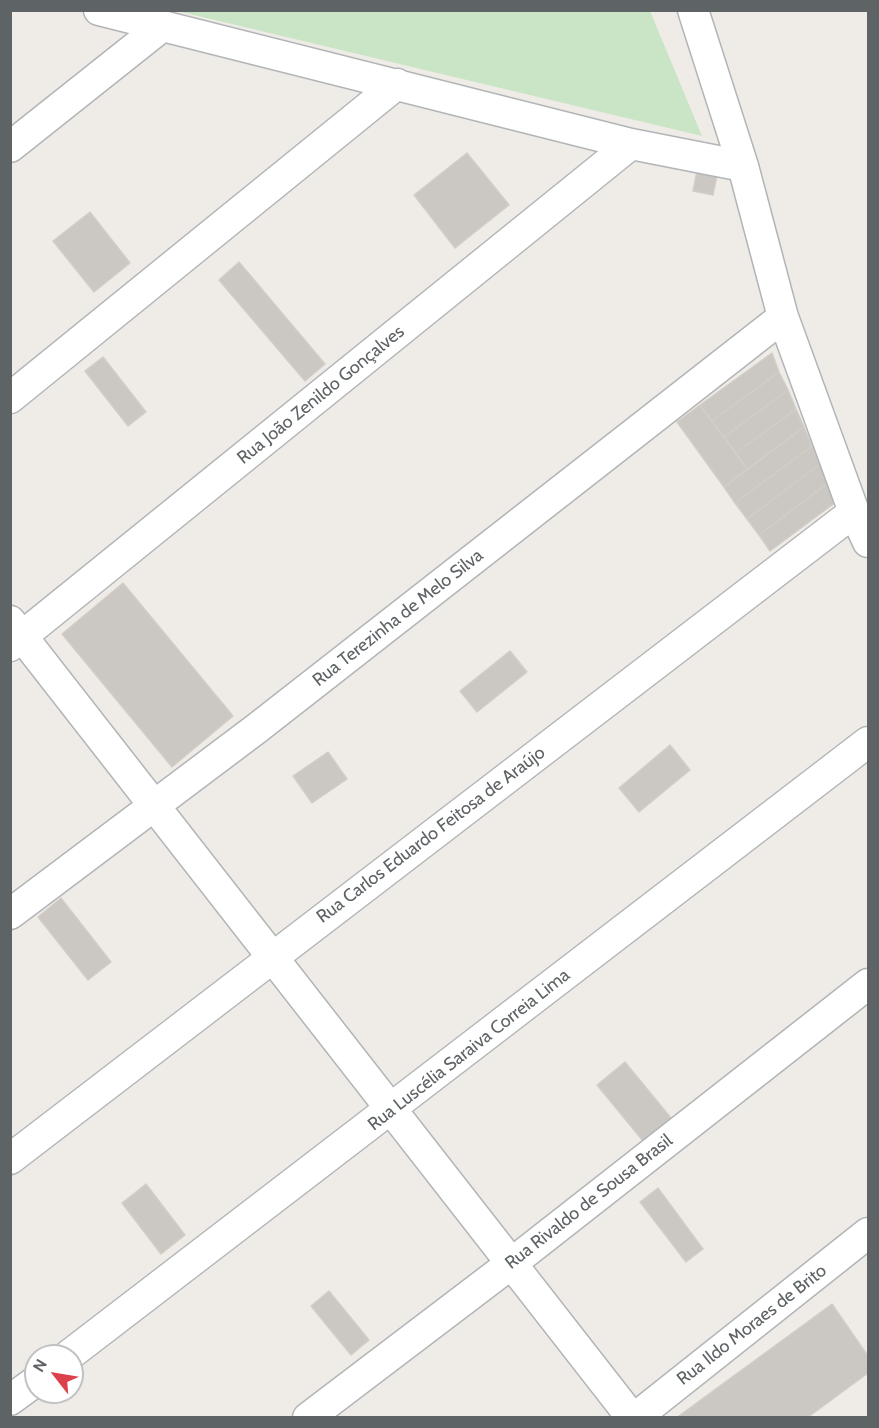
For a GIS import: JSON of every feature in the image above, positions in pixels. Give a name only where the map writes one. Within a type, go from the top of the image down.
[{"type":"street","points":[[99,10],[631,144],[743,166]]},
{"type":"street","points":[[693,10],[743,166],[783,317],[854,512],[868,542]]},
{"type":"street","points":[[10,147],[161,27]]},
{"type":"street","points":[[10,398],[397,84]]},
{"type":"street","name":"Rua João Zenildo Gonçalves","points":[[14,634],[631,144]]},
{"type":"street","name":"Rua Terezinha de Melo Silva","points":[[10,914],[256,729],[783,317]]},
{"type":"street","name":"Rua Carlos Eduardo Feitosa de Araújo","points":[[10,1159],[854,512]]},
{"type":"street","points":[[14,634],[154,804],[633,1418]]},
{"type":"street","name":"Rua Luscélia Saraiva Correia Lima","points":[[84,1344],[868,742]]},
{"type":"street","name":"Rua Rivaldo de Sousa Brasil","points":[[308,1418],[512,1263],[868,984]]},
{"type":"street","name":"Rua Ildo Moraes de Brito","points":[[633,1418],[868,1233]]},
{"type":"street","points":[[10,1400],[24,1390]]},
{"type":"green space","points":[[177,11],[650,11],[702,136]]},
{"type":"building","points":[[467,153],[509,205],[455,248],[414,195]]},
{"type":"building","points":[[697,171],[717,175],[713,195],[693,191]]},
{"type":"building","points":[[90,212],[130,263],[94,292],[53,241]]},
{"type":"building","points":[[239,262],[325,364],[305,381],[219,280]]},
{"type":"building","points":[[772,353],[779,372],[712,421],[700,405]]},
{"type":"building","points":[[103,357],[146,412],[128,426],[85,371]]},
{"type":"building","points":[[779,372],[788,390],[724,437],[712,421]]},
{"type":"building","points":[[788,390],[796,409],[736,453],[724,437]]},
{"type":"building","points":[[700,405],[747,469],[724,487],[677,422]]},
{"type":"building","points":[[796,409],[804,427],[747,469],[736,453]]},
{"type":"building","points":[[804,427],[812,446],[735,503],[724,487]]},
{"type":"building","points":[[812,446],[820,464],[747,519],[735,503]]},
{"type":"building","points":[[820,464],[828,483],[759,535],[747,519]]},
{"type":"building","points":[[828,483],[836,502],[770,551],[759,535]]},
{"type":"building","points":[[123,583],[233,716],[172,767],[62,634]]},
{"type":"building","points":[[510,651],[527,672],[477,712],[460,691]]},
{"type":"building","points":[[670,745],[690,770],[639,812],[619,788]]},
{"type":"building","points":[[328,752],[347,779],[312,803],[293,776]]},
{"type":"building","points":[[61,898],[111,962],[88,980],[38,917]]},
{"type":"building","points":[[625,1062],[671,1118],[643,1141],[597,1085]]},
{"type":"building","points":[[146,1184],[185,1235],[161,1254],[122,1203]]},
{"type":"building","points":[[658,1188],[703,1249],[686,1262],[640,1202]]},
{"type":"building","points":[[329,1291],[369,1340],[351,1355],[311,1306]]},
{"type":"building","points":[[832,1304],[868,1356],[868,1373],[807,1418],[676,1418]]}]
